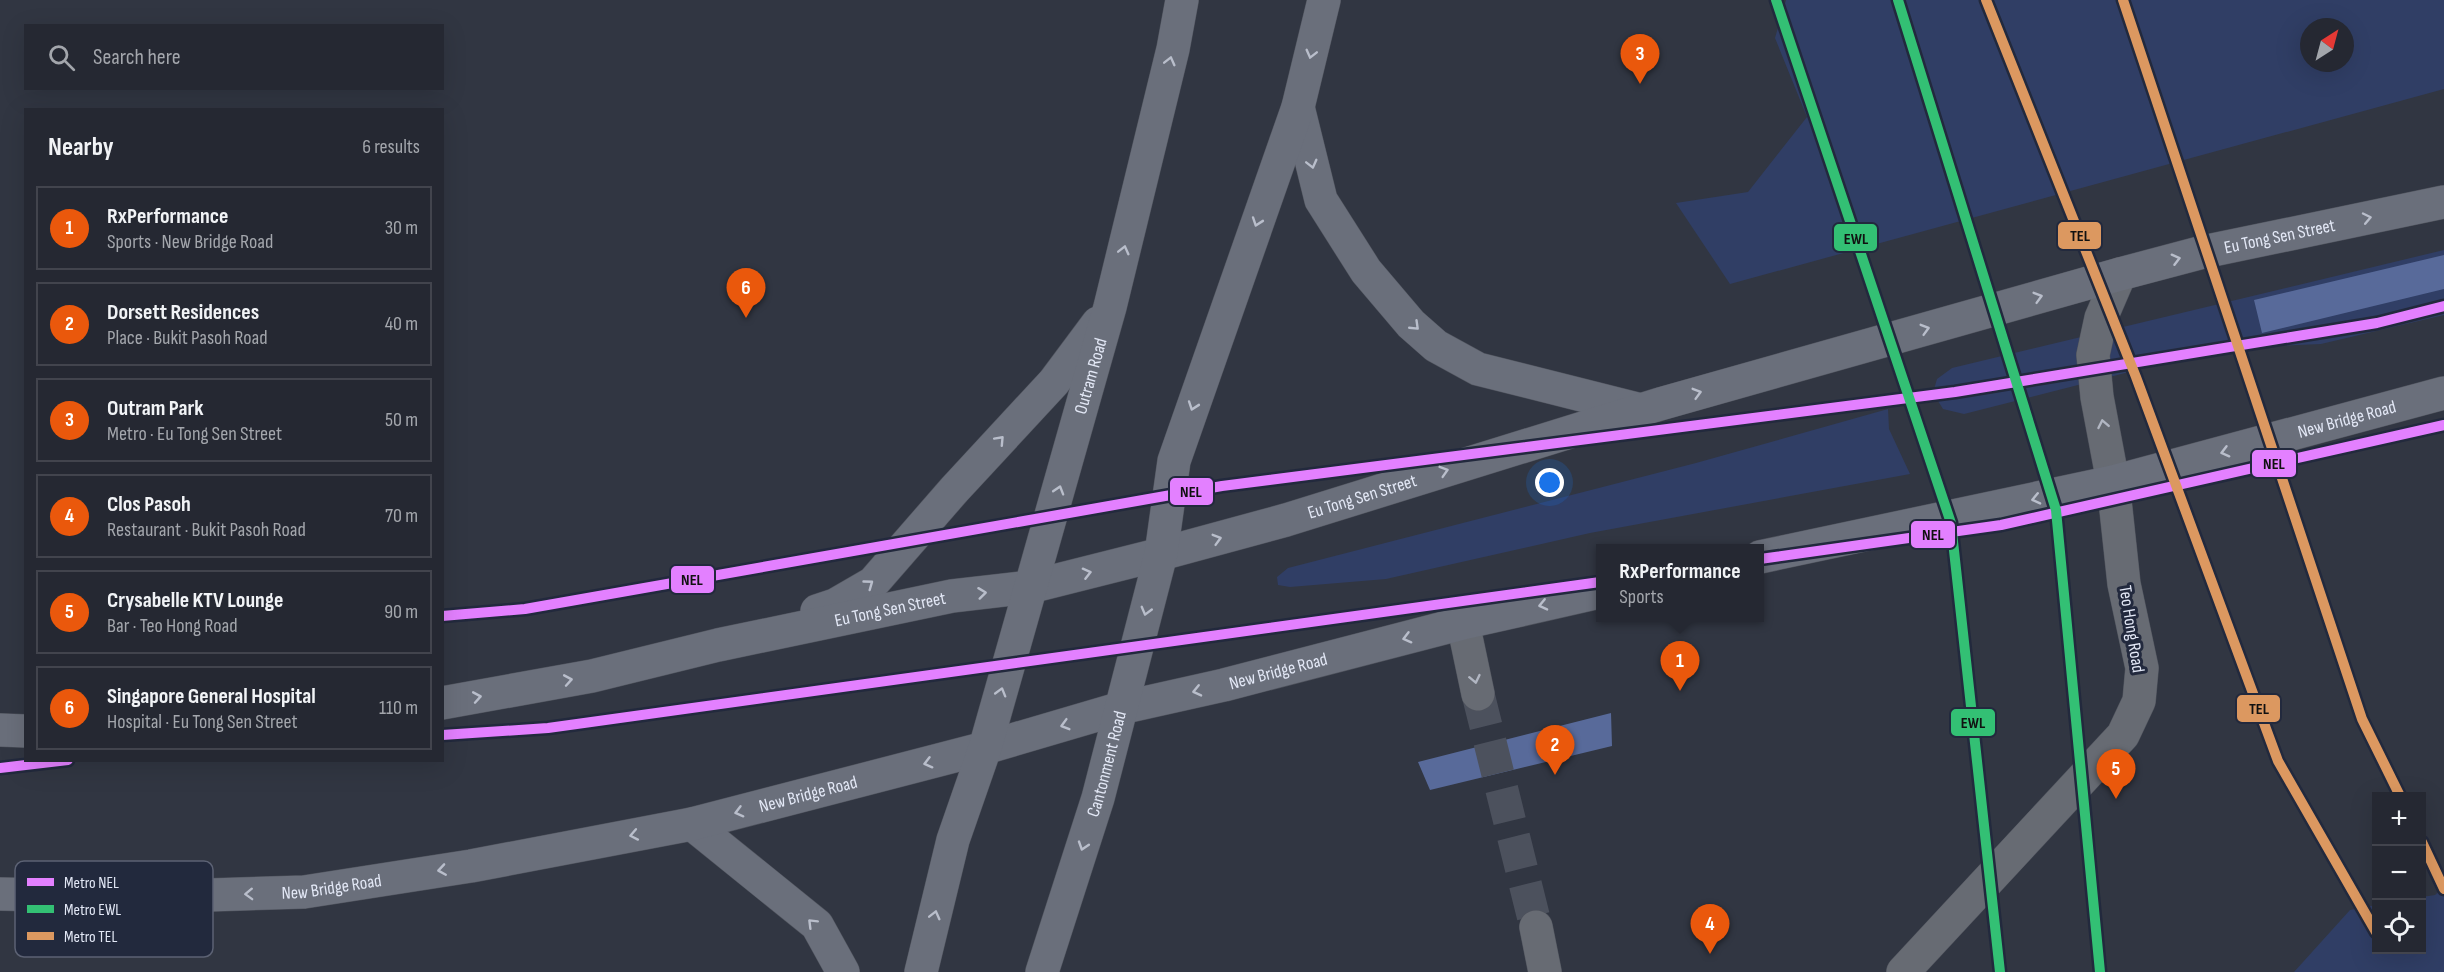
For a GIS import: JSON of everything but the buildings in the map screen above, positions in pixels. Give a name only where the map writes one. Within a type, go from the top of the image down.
[{"type":"main road","name":"Outram Road","points":[[985,748],[1110,307],[1173,49],[1182,0]]},
{"type":"main road","points":[[1161,554],[1174,461],[1298,107],[1324,0]]},
{"type":"main road","points":[[1298,107],[1322,200],[1366,271],[1420,332],[1436,346],[1478,369],[1641,410]]},
{"type":"main road","name":"Eu Tong Sen Street","points":[[444,703],[592,676],[718,645],[952,596],[1030,586],[1161,554],[1286,520],[1641,410],[2120,274],[2203,252],[2444,202]]},
{"type":"main road","points":[[718,645],[836,605],[873,583],[954,490],[1054,382],[1110,307]]},
{"type":"main road","name":"New Bridge Road","points":[[1764,556],[2113,482],[2444,393]]},
{"type":"main road","name":"Cantonment Road","points":[[1042,972],[1098,798],[1161,554]]},
{"type":"main road","name":"New Bridge Road","points":[[213,895],[304,892],[471,866],[692,824],[985,748],[1121,708],[1224,685],[1463,623],[1596,593]]},
{"type":"main road","points":[[0,730],[24,731]]},
{"type":"main road","points":[[921,972],[953,840],[985,748]]},
{"type":"main road","points":[[692,824],[817,925],[843,972]]},
{"type":"main road","name":"New Bridge Road","points":[[0,894],[15,894]]},
{"type":"street","name":"Teo Hong Road","points":[[1903,972],[2123,735],[2139,701],[2142,668],[2124,584],[2113,482],[2097,397],[2093,355],[2101,318],[2120,274]]},
{"type":"street","points":[[1463,623],[1478,694]]},
{"type":"street","points":[[1536,927],[1544,965]]},
{"type":"shaded area","points":[[1786,0],[2444,0],[2444,89],[1730,284],[1676,203],[1748,192],[1807,117],[1775,38]]},
{"type":"shaded area","points":[[2444,250],[2444,315],[2321,344],[2223,348],[1964,414],[1943,409],[1933,393],[1937,379],[1952,368]]},
{"type":"shaded area","points":[[2444,255],[2444,289],[2262,333],[2254,300]]},
{"type":"shaded area","points":[[1888,409],[1889,429],[1910,474],[1590,533],[1386,579],[1290,587],[1278,585],[1277,577],[1288,568],[1696,463]]},
{"type":"shaded area","points":[[1611,713],[1612,746],[1430,790],[1418,762]]},
{"type":"shaded area","points":[[2444,887],[2444,972],[2294,972],[2350,910],[2372,906],[2372,954],[2426,954],[2426,896],[2435,895]]},
{"type":"tunnel","points":[[1478,694],[1536,927]]},
{"type":"metro line","name":"EWL","points":[[1776,0],[1951,523],[2000,972]]},
{"type":"metro line","name":"EWL","points":[[1898,0],[2056,510],[2100,972]]},
{"type":"metro line","name":"TEL","points":[[1986,0],[2136,377],[2278,761],[2372,925]]},
{"type":"metro line","name":"TEL","points":[[2123,0],[2362,719],[2398,792]]},
{"type":"metro line","name":"NEL","points":[[444,616],[525,609],[1222,486],[1955,392],[2377,323],[2444,306]]},
{"type":"metro line","name":"NEL","points":[[1764,558],[2001,525],[2444,425]]},
{"type":"metro line","name":"NEL","points":[[444,735],[548,728],[1596,583]]},
{"type":"metro line","name":"NEL","points":[[0,768],[51,762]]},
{"type":"metro line","name":"TEL","points":[[2424,846],[2444,889]]},
{"type":"place","name":"Outram Park","points":[[1640,84]]},
{"type":"place","name":"Singapore General Hospital","points":[[746,318]]},
{"type":"place","name":"RxPerformance","points":[[1680,691]]},
{"type":"place","name":"Dorsett Residences","points":[[1555,775]]},
{"type":"place","name":"Crysabelle KTV Lounge","points":[[2116,799]]},
{"type":"place","name":"Clos Pasoh","points":[[1710,954]]}]
